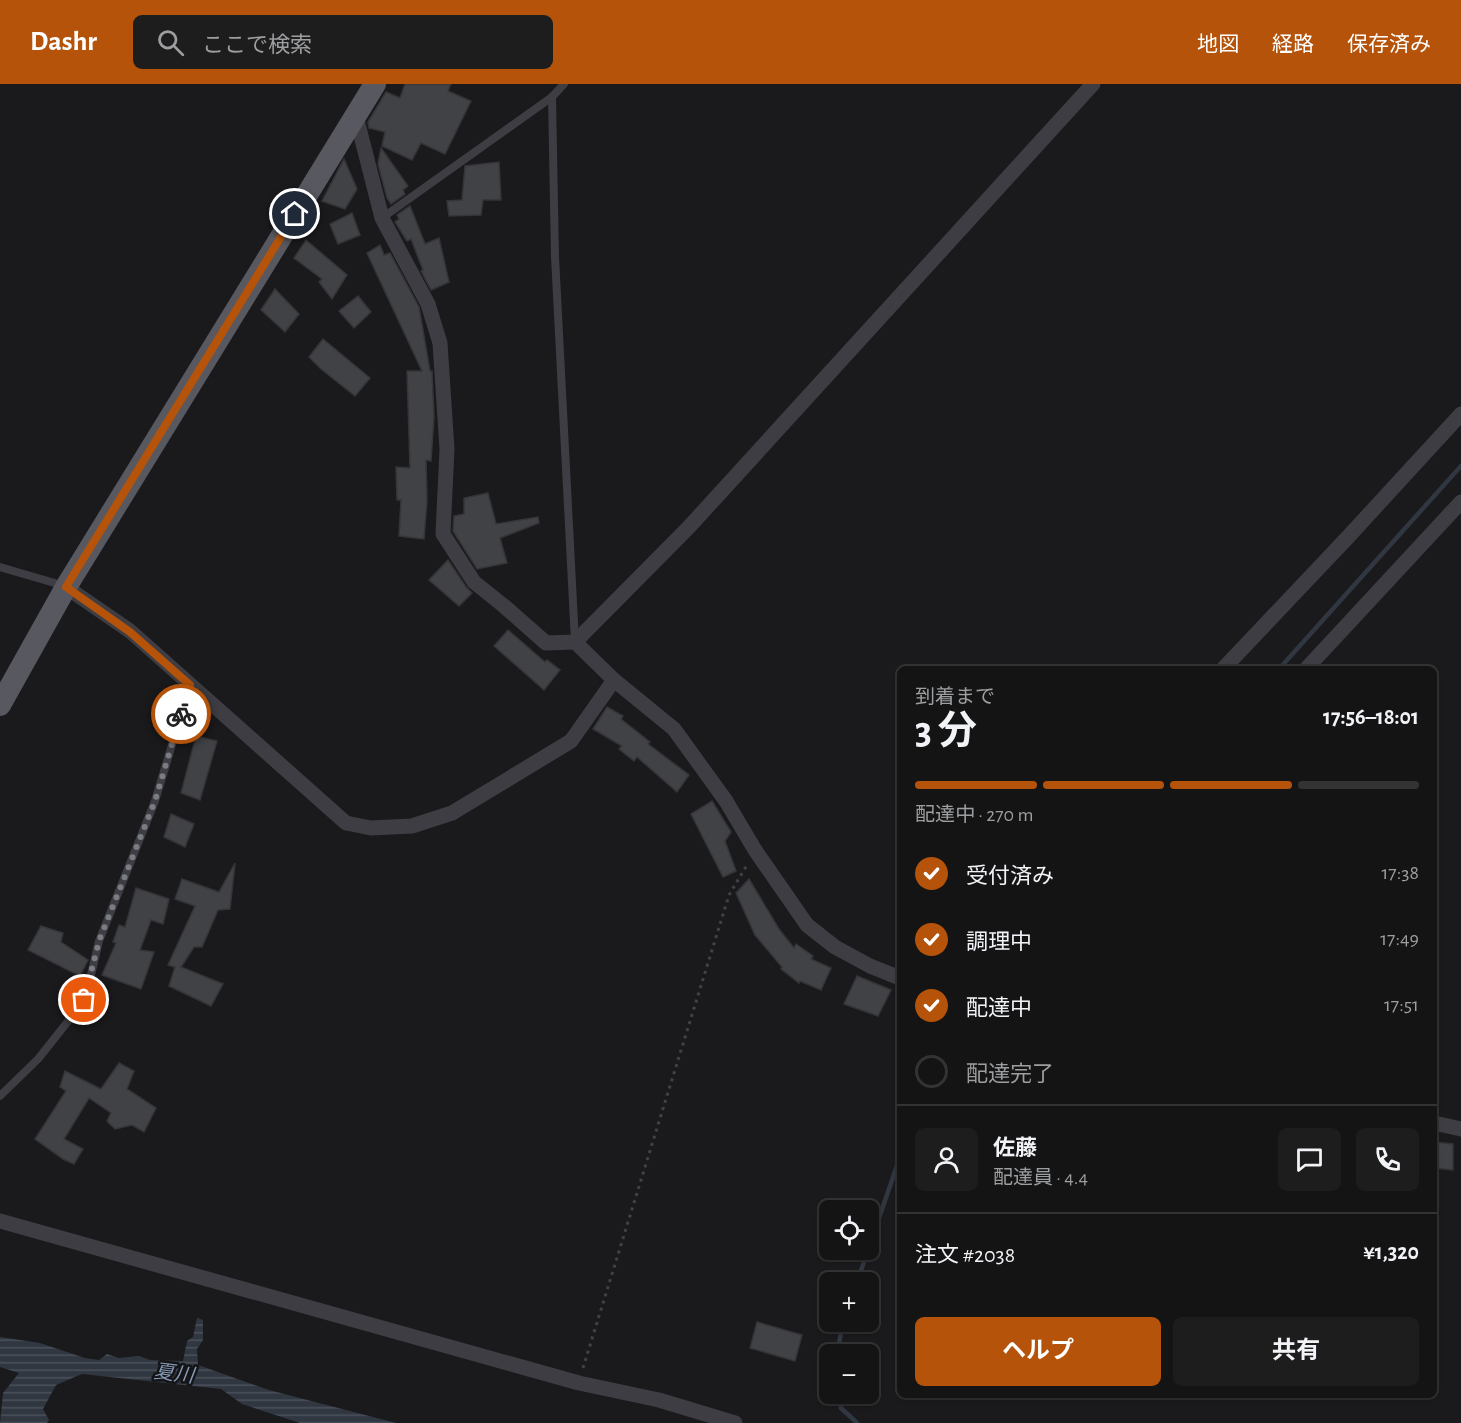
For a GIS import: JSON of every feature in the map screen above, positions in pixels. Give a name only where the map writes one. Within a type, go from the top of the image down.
[{"type":"main road","points":[[0,705],[66,587],[375,84]]},
{"type":"street","points":[[356,116],[382,218],[428,304],[440,343],[447,449],[443,534],[474,582],[546,643],[575,642],[689,527],[1093,84]]},
{"type":"street","points":[[1226,666],[1461,414]]},
{"type":"street","points":[[1309,666],[1461,502]]},
{"type":"street","points":[[66,587],[130,632],[346,823],[371,828],[412,826],[452,813],[572,741],[614,680]]},
{"type":"street","points":[[575,642],[614,680],[674,729],[726,801],[755,850],[807,925],[835,947],[870,966],[897,977]]},
{"type":"street","points":[[1437,1124],[1461,1129]]},
{"type":"street","points":[[0,1221],[579,1383],[659,1400],[735,1423]]},
{"type":"lane","points":[[382,218],[552,97],[564,84]]},
{"type":"lane","points":[[552,97],[555,257],[575,642]]},
{"type":"lane","points":[[0,567],[66,587]]},
{"type":"lane","points":[[0,1096],[38,1059],[84,1000],[99,941],[155,801],[190,685]]},
{"type":"path","points":[[579,1383],[729,895],[755,850]]},
{"type":"water","name":"夏川","points":[[197,1318],[203,1320],[203,1340],[197,1349],[198,1365],[269,1390],[396,1423],[300,1423],[242,1404],[221,1389],[82,1374],[56,1385],[43,1409],[49,1420],[47,1423],[0,1423],[3,1393],[19,1373],[0,1367],[0,1337],[40,1343],[85,1358],[99,1360],[107,1354],[119,1358],[139,1356],[150,1360],[183,1361],[187,1341],[193,1337]]},
{"type":"building","points":[[405,84],[451,84],[448,91],[471,101],[445,154],[421,143],[412,160],[382,146],[385,132],[369,128],[368,122],[386,92],[400,98]]},
{"type":"building","points":[[381,148],[408,186],[403,190],[405,194],[391,204],[387,198],[378,164]]},
{"type":"building","points":[[344,159],[357,189],[345,209],[322,201]]},
{"type":"building","points":[[499,162],[501,200],[483,200],[481,215],[449,216],[447,201],[462,200],[465,166]]},
{"type":"building","points":[[410,206],[425,244],[439,238],[449,282],[431,290],[421,271],[423,270],[411,239],[407,241],[395,222],[399,219],[397,215]]},
{"type":"building","points":[[352,213],[360,235],[338,244],[330,224]]},
{"type":"building","points":[[306,240],[347,275],[332,299],[319,282],[322,279],[294,258]]},
{"type":"building","points":[[380,245],[384,255],[390,253],[419,307],[430,371],[432,371],[434,417],[431,461],[426,460],[427,501],[424,539],[399,536],[401,500],[397,500],[396,467],[410,468],[407,371],[422,371],[367,253]]},
{"type":"building","points":[[275,289],[299,314],[285,332],[261,310]]},
{"type":"building","points":[[358,296],[371,312],[354,328],[339,311]]},
{"type":"building","points":[[323,339],[370,378],[355,396],[309,357]]},
{"type":"building","points":[[488,493],[496,524],[538,517],[539,523],[500,538],[507,563],[477,569],[453,531],[454,516],[464,514],[464,498]]},
{"type":"building","points":[[448,560],[472,593],[459,606],[429,580]]},
{"type":"building","points":[[508,630],[545,662],[547,660],[560,670],[544,690],[494,646]]},
{"type":"building","points":[[607,707],[623,716],[621,719],[650,742],[648,744],[689,775],[677,792],[637,757],[634,761],[619,749],[622,746],[593,729]]},
{"type":"building","points":[[196,736],[217,741],[200,800],[181,793]]},
{"type":"building","points":[[712,801],[731,832],[725,841],[736,871],[723,877],[691,814]]},
{"type":"building","points":[[171,814],[194,824],[185,847],[164,837]]},
{"type":"building","points":[[235,863],[230,909],[218,910],[202,947],[194,947],[181,967],[223,984],[211,1006],[169,986],[175,967],[168,965],[195,906],[175,899],[182,879],[219,892]]},
{"type":"building","points":[[749,879],[779,929],[794,948],[796,944],[813,956],[811,959],[831,968],[821,990],[800,981],[799,983],[781,969],[782,967],[755,935],[736,893]]},
{"type":"building","points":[[136,888],[169,899],[163,924],[151,920],[140,950],[154,952],[141,989],[102,975],[116,943],[113,942],[119,925],[125,927]]},
{"type":"building","points":[[41,926],[63,933],[61,942],[88,960],[80,976],[28,950]]},
{"type":"building","points":[[857,976],[891,990],[878,1016],[844,1004]]},
{"type":"building","points":[[119,1063],[134,1071],[127,1089],[156,1108],[144,1132],[132,1125],[115,1129],[107,1121],[111,1113],[89,1098],[64,1139],[83,1149],[74,1164],[35,1139],[66,1091],[60,1087],[65,1071],[101,1089]]},
{"type":"building","points":[[1437,1142],[1453,1144],[1453,1170],[1437,1168]]},
{"type":"building","points":[[757,1322],[802,1335],[795,1361],[750,1348]]},
{"type":"waterway","points":[[1282,666],[1461,466]]},
{"type":"waterway","points":[[860,1272],[897,1166]]},
{"type":"waterway","points":[[839,1344],[841,1332]]},
{"type":"waterway","points":[[840,1404],[841,1408],[857,1423]]},
{"type":"way so far","points":[[84,1000],[99,941],[155,801],[181,714]]},
{"type":"route","points":[[181,714],[190,685],[130,632],[66,587],[295,214]]}]
